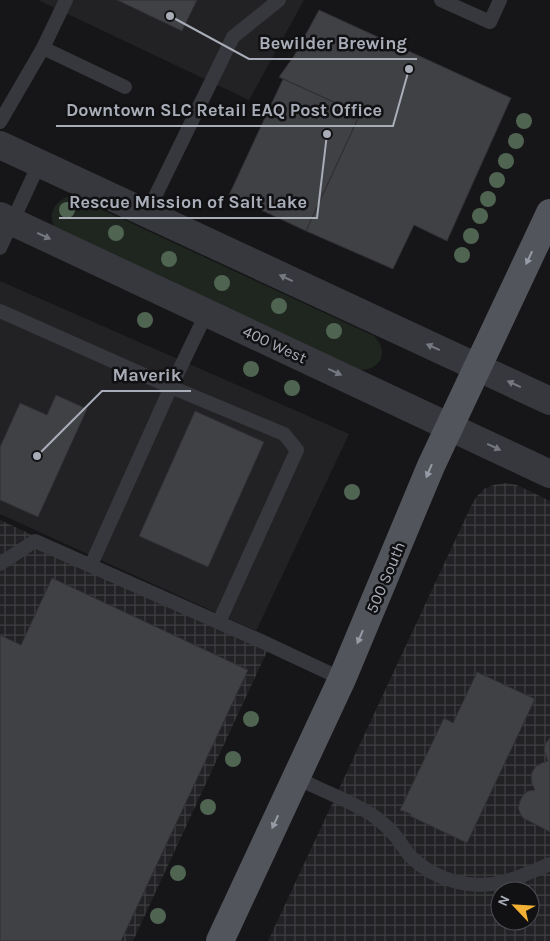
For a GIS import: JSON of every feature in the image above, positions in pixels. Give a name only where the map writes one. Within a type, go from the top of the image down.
[{"type":"main road","name":"500 South","points":[[220,941],[342,679],[431,466],[550,214]]},
{"type":"street","points":[[0,145],[550,401]]},
{"type":"street","name":"400 West","points":[[6,219],[550,474]]},
{"type":"lane","points":[[0,122],[43,48],[66,0]]},
{"type":"lane","points":[[147,213],[233,37],[279,0]]},
{"type":"lane","points":[[441,0],[490,22],[500,0]]},
{"type":"lane","points":[[43,48],[125,87]]},
{"type":"lane","points":[[0,248],[6,219],[39,164]]},
{"type":"lane","points":[[0,311],[284,434],[297,450],[219,622]]},
{"type":"lane","points":[[92,565],[207,312]]},
{"type":"lane","points":[[0,564],[35,541],[219,622],[342,679]]},
{"type":"lane","points":[[296,778],[358,806],[374,816],[385,825],[409,855],[422,867],[438,876],[455,882],[471,885],[488,885],[504,882],[550,864]]},
{"type":"shaded area","points":[[38,0],[304,0],[249,100]]},
{"type":"shaded area","points":[[66,197],[75,197],[374,336],[379,342],[382,354],[381,360],[372,368],[357,370],[54,226],[52,221],[53,209]]},
{"type":"shaded area","points":[[0,281],[349,434],[256,631],[0,514]]},
{"type":"shaded area","points":[[505,483],[517,485],[550,501],[550,941],[268,941],[472,504],[484,489]]},
{"type":"shaded area","points":[[0,520],[270,645],[133,941],[0,941]]},
{"type":"building","points":[[117,0],[197,0],[182,31]]},
{"type":"building","points":[[319,10],[511,98],[447,241],[414,225],[393,269],[306,231],[360,114],[279,77],[294,56]]},
{"type":"building","points":[[283,79],[360,114],[306,231],[229,195]]},
{"type":"building","points":[[56,395],[87,409],[38,517],[0,500],[0,447],[20,403],[47,415]]},
{"type":"building","points":[[195,411],[264,442],[208,567],[139,536]]},
{"type":"building","points":[[52,578],[248,670],[121,941],[0,941],[0,635],[21,645]]},
{"type":"building","points":[[477,672],[535,699],[467,843],[400,810],[444,718],[453,723]]},
{"type":"building","points":[[550,738],[550,832],[523,818],[518,808],[523,795],[528,791],[535,790],[531,778],[532,772],[536,766],[548,761],[544,750],[545,744]]},
{"type":"place","name":"Bewilder Brewing","points":[[170,16]]},
{"type":"place","name":"Downtown SLC Retail EAQ Post Office","points":[[409,69]]},
{"type":"place","name":"Rescue Mission of Salt Lake","points":[[327,134]]},
{"type":"place","name":"Maverik","points":[[37,456]]}]
